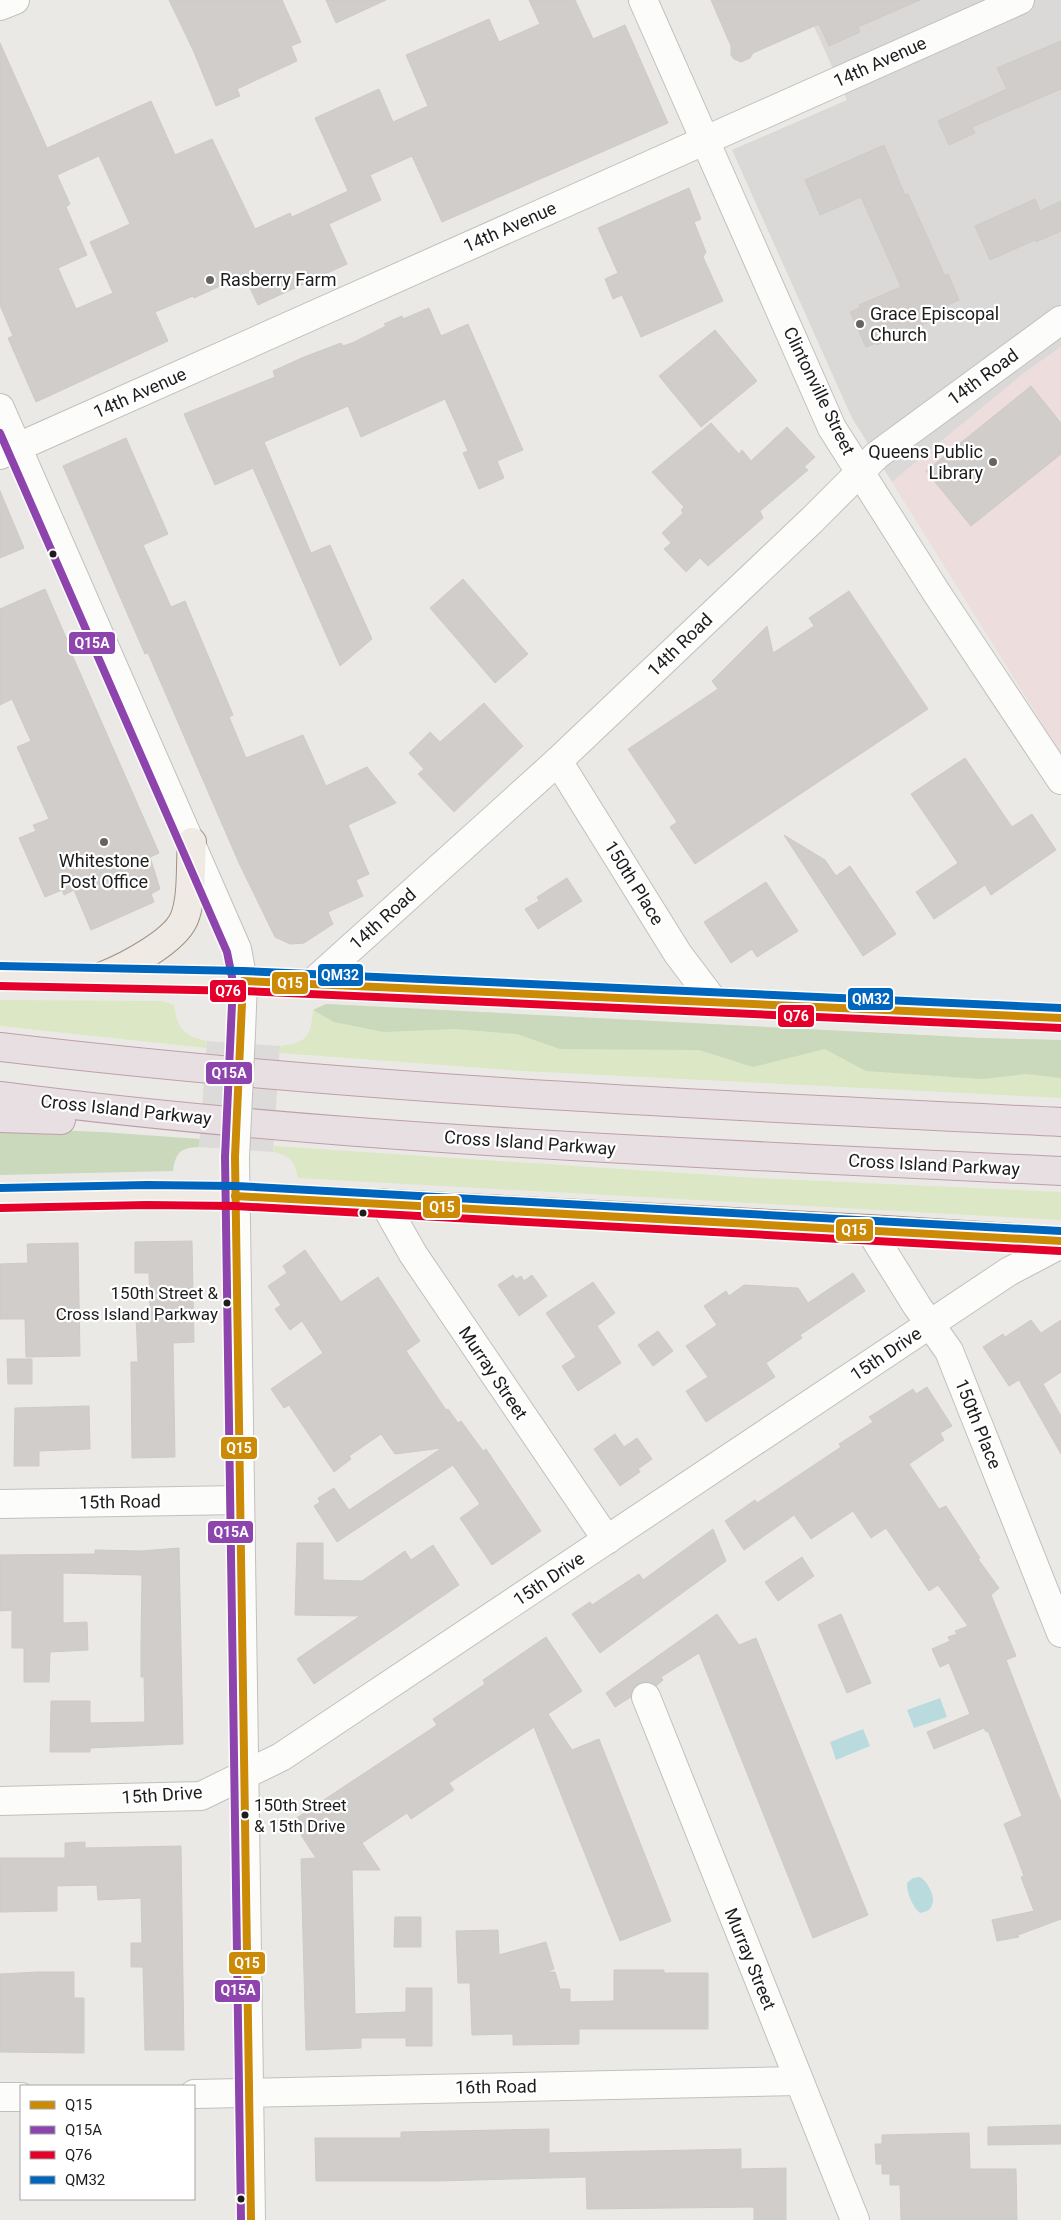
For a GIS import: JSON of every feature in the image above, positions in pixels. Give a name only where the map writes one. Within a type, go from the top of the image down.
[{"type":"highway","points":[[0,1047],[173,1066],[434,1088],[784,1109],[1061,1122]]},
{"type":"highway","name":"Cross Island Parkway","points":[[0,1096],[116,1110],[340,1130],[598,1148],[1061,1171]]},
{"type":"highway","points":[[0,1118],[340,1130]]},
{"type":"main road","points":[[96,978],[121,968],[162,943],[184,920],[188,904],[192,842]]},
{"type":"main road","points":[[0,976],[311,984],[1061,1018]]},
{"type":"main road","points":[[0,1198],[147,1195],[236,1196],[868,1229],[1061,1242]]},
{"type":"street","points":[[0,6],[15,0]]},
{"type":"street","name":"Clintonville Street","points":[[643,0],[832,428],[860,474],[1061,780]]},
{"type":"street","name":"14th Avenue","points":[[9,451],[1020,0]]},
{"type":"street","name":"14th Road","points":[[311,984],[558,761],[860,474],[877,455],[1061,320]]},
{"type":"street","points":[[0,408],[9,451],[192,842],[237,949],[242,982],[235,1157],[251,2220]]},
{"type":"street","name":"150th Place","points":[[558,761],[678,954],[715,1003]]},
{"type":"street","name":"Murray Street","points":[[384,1203],[413,1254],[607,1540]]},
{"type":"street","name":"150th Place","points":[[868,1229],[949,1351],[1061,1633]]},
{"type":"street","name":"15th Drive","points":[[0,1801],[201,1796],[281,1758],[1008,1272],[1061,1242]]},
{"type":"street","name":"15th Road","points":[[0,1504],[240,1500]]},
{"type":"street","name":"Murray Street","points":[[646,1697],[855,2220]]},
{"type":"street","name":"16th Road","points":[[195,2094],[799,2081]]},
{"type":"street","points":[[0,2097],[20,2097]]},
{"type":"shaded area","points":[[802,0],[1061,0],[1061,347],[1024,373],[892,482],[852,418],[732,150],[847,100]]},
{"type":"shaded area","points":[[1061,347],[1061,754],[892,482],[1024,373]]},
{"type":"green space","points":[[0,1000],[163,1001],[174,1005],[177,1020],[183,1030],[199,1039],[207,1041],[206,1048],[0,1026]]},
{"type":"green space","points":[[326,1004],[980,1038],[1061,1040],[1061,1098],[522,1071],[280,1053],[280,1046],[296,1043],[306,1037],[311,1026],[313,1010]]},
{"type":"green space","points":[[326,1004],[980,1038],[1061,1040],[1061,1078],[1026,1074],[982,1079],[866,1071],[825,1049],[753,1067],[699,1050],[560,1049],[517,1034],[455,1029],[384,1032],[334,1022],[313,1010]]},
{"type":"green space","points":[[0,1128],[102,1132],[200,1139],[199,1147],[187,1148],[180,1152],[173,1171],[0,1175]]},
{"type":"green space","points":[[274,1146],[757,1178],[1061,1192],[1061,1220],[298,1178],[291,1160],[284,1155],[273,1152]]},
{"type":"water","points":[[940,1698],[947,1717],[914,1728],[907,1710]]},
{"type":"water","points":[[863,1729],[870,1746],[836,1760],[830,1742]]},
{"type":"water","points":[[920,1877],[925,1881],[931,1892],[933,1903],[931,1908],[920,1913],[911,1900],[907,1883],[913,1878]]},
{"type":"pier","points":[[207,1041],[280,1046],[273,1152],[199,1147]]},
{"type":"building","points":[[169,0],[282,0],[301,42],[291,46],[297,61],[237,89],[240,96],[216,106],[194,52]]},
{"type":"building","points":[[326,0],[386,0],[336,23]]},
{"type":"building","points":[[529,0],[575,0],[593,39],[625,25],[668,123],[442,222],[412,156],[370,175],[381,200],[329,224],[347,264],[258,305],[244,275],[194,298],[193,296],[155,312],[168,341],[36,402],[8,338],[13,336],[0,305],[0,43],[47,148],[151,101],[175,155],[212,139],[255,229],[290,213],[292,217],[348,191],[315,118],[379,89],[393,122],[428,106],[406,55],[489,19],[499,42],[540,24]],"holes":[[[99,156],[130,224],[90,242],[113,293],[76,309],[58,268],[87,255],[66,207],[70,204],[57,175]]]},
{"type":"building","points":[[711,0],[920,0],[858,27],[860,32],[829,46],[819,24],[753,53],[750,58],[741,62],[734,59],[731,55],[731,46]]},
{"type":"building","points":[[1061,41],[1061,89],[972,127],[975,133],[949,145],[938,121],[1007,89],[997,68]]},
{"type":"building","points":[[884,145],[905,195],[908,194],[945,276],[948,274],[959,300],[943,307],[947,314],[877,345],[876,343],[866,347],[850,312],[860,308],[859,305],[901,287],[861,197],[820,215],[805,180]]},
{"type":"building","points":[[689,188],[701,219],[694,222],[706,252],[703,257],[723,301],[641,337],[622,295],[613,299],[605,279],[618,273],[598,228]]},
{"type":"building","points":[[1035,199],[1040,211],[1061,201],[1061,231],[990,260],[975,226]]},
{"type":"building","points":[[429,308],[441,336],[468,324],[523,450],[497,461],[504,478],[479,489],[463,453],[468,451],[445,399],[361,437],[348,406],[264,442],[311,553],[330,545],[372,639],[340,666],[253,468],[215,485],[184,414],[275,377],[273,371],[304,357],[341,343],[343,346],[352,343],[386,326],[384,324],[402,316],[403,319]]},
{"type":"building","points":[[715,330],[757,381],[701,427],[659,376]]},
{"type":"building","name":"Queens Public Library","points":[[1031,386],[1061,423],[1061,454],[971,526],[926,471]]},
{"type":"building","points":[[711,423],[739,454],[742,450],[751,461],[787,427],[815,457],[804,467],[808,470],[760,511],[763,518],[708,566],[700,558],[686,572],[664,549],[671,543],[662,533],[683,513],[681,510],[684,507],[652,472]]},
{"type":"building","points":[[126,438],[168,534],[143,545],[171,607],[185,601],[233,715],[229,717],[246,758],[303,735],[326,786],[367,767],[396,803],[348,825],[369,874],[356,880],[363,896],[328,912],[333,924],[304,943],[290,944],[275,937],[239,863],[148,653],[145,654],[63,466]]},
{"type":"building","points":[[0,491],[24,548],[0,558]]},
{"type":"building","points":[[463,579],[528,654],[495,683],[430,608]]},
{"type":"building","points":[[45,589],[159,853],[150,857],[160,889],[151,894],[154,902],[91,930],[74,890],[64,895],[62,890],[45,897],[19,838],[36,831],[33,825],[49,819],[17,747],[31,741],[12,699],[0,705],[0,609]]},
{"type":"building","points":[[849,591],[928,709],[695,864],[670,827],[677,822],[628,749],[718,689],[712,681],[767,626],[773,653],[814,626],[809,618]]},
{"type":"building","points":[[484,703],[523,746],[454,812],[418,774],[424,769],[409,753],[430,732],[440,742]]},
{"type":"building","points":[[965,758],[1012,827],[1032,814],[1056,850],[991,895],[985,885],[934,919],[916,892],[958,863],[911,794]]},
{"type":"building","points":[[784,835],[825,860],[836,876],[850,866],[896,934],[863,956]]},
{"type":"building","points":[[567,878],[582,901],[538,929],[525,909],[539,901],[537,897]]},
{"type":"building","points":[[766,882],[798,931],[757,957],[752,949],[731,963],[704,922]]},
{"type":"building","points":[[192,1241],[194,1342],[173,1343],[175,1457],[132,1458],[131,1362],[138,1362],[136,1314],[150,1313],[149,1273],[135,1273],[135,1242]]},
{"type":"building","points":[[78,1243],[80,1356],[26,1357],[25,1319],[0,1319],[0,1264],[28,1263],[27,1244]]},
{"type":"building","points":[[305,1250],[341,1302],[378,1277],[420,1341],[406,1351],[446,1410],[448,1409],[458,1423],[461,1421],[483,1451],[486,1449],[541,1531],[492,1565],[460,1518],[480,1504],[453,1465],[337,1542],[314,1506],[320,1502],[318,1498],[334,1488],[349,1510],[442,1448],[395,1454],[381,1434],[349,1456],[351,1459],[334,1472],[289,1405],[284,1408],[271,1389],[323,1353],[302,1321],[290,1330],[275,1309],[281,1305],[268,1286],[287,1273],[283,1266]]},
{"type":"building","points":[[853,1273],[865,1291],[800,1335],[802,1338],[766,1363],[775,1377],[706,1422],[686,1391],[708,1377],[686,1346],[717,1325],[704,1306],[726,1291],[729,1296],[744,1285],[798,1288],[808,1303]]},
{"type":"building","points":[[513,1275],[516,1279],[521,1276],[524,1281],[532,1275],[547,1296],[519,1316],[498,1285]]},
{"type":"building","points":[[593,1282],[615,1313],[597,1326],[621,1363],[578,1391],[562,1366],[576,1357],[546,1313]]},
{"type":"building","points":[[1031,1320],[1041,1333],[1061,1320],[1061,1372],[1043,1384],[1061,1416],[1061,1454],[1019,1380],[1009,1386],[983,1347],[1003,1334],[1005,1337]]},
{"type":"building","points":[[658,1331],[673,1351],[653,1366],[638,1345]]},
{"type":"building","points":[[7,1359],[32,1359],[32,1384],[8,1384]]},
{"type":"building","points":[[927,1387],[952,1426],[940,1433],[944,1440],[909,1464],[939,1509],[946,1506],[980,1558],[978,1559],[999,1588],[991,1595],[1016,1656],[1006,1660],[1061,1802],[1061,1919],[1018,1935],[1019,1937],[997,1941],[992,1920],[1034,1911],[1021,1877],[1024,1876],[1004,1824],[1022,1816],[988,1731],[986,1732],[984,1728],[934,1749],[927,1732],[970,1714],[949,1663],[940,1667],[932,1649],[950,1641],[948,1637],[957,1634],[955,1631],[968,1626],[938,1585],[929,1591],[886,1528],[871,1538],[853,1511],[811,1539],[794,1515],[744,1550],[725,1521],[755,1500],[757,1503],[841,1447],[839,1444],[873,1422],[869,1417],[913,1389],[916,1394]]},
{"type":"building","points":[[89,1406],[90,1449],[39,1451],[39,1466],[14,1466],[15,1408]]},
{"type":"building","points":[[615,1434],[624,1447],[637,1438],[652,1459],[638,1469],[640,1472],[620,1486],[594,1449]]},
{"type":"building","points":[[713,1529],[726,1561],[600,1653],[572,1614],[590,1602],[592,1605],[639,1574],[643,1580]]},
{"type":"building","points":[[297,1543],[323,1543],[323,1580],[362,1581],[405,1551],[411,1560],[433,1545],[459,1585],[314,1684],[297,1659],[360,1616],[295,1615]]},
{"type":"building","points":[[179,1548],[183,1744],[90,1748],[90,1752],[50,1752],[51,1701],[90,1701],[90,1723],[145,1722],[144,1677],[141,1677],[142,1575],[63,1573],[63,1623],[87,1622],[88,1650],[50,1652],[49,1682],[24,1682],[24,1648],[12,1648],[12,1610],[0,1611],[0,1555],[95,1554],[95,1550],[141,1551]]},
{"type":"building","points":[[802,1557],[814,1576],[778,1601],[765,1582]]},
{"type":"building","points":[[717,1614],[739,1645],[756,1638],[868,1915],[813,1938],[699,1653],[661,1677],[663,1680],[656,1686],[649,1682],[640,1683],[633,1688],[631,1697],[615,1707],[606,1693]]},
{"type":"building","points":[[841,1614],[871,1683],[847,1693],[818,1625]]},
{"type":"building","points":[[546,1637],[582,1691],[548,1714],[572,1750],[599,1739],[671,1921],[620,1941],[534,1727],[449,1783],[454,1790],[411,1819],[407,1813],[362,1843],[380,1870],[352,1870],[355,2014],[406,2012],[406,1988],[432,1988],[432,2046],[406,2046],[406,2038],[361,2038],[361,2048],[306,2050],[301,1859],[316,1858],[292,1821],[437,1725],[433,1719],[485,1684],[483,1680]]},
{"type":"building","points":[[85,1842],[85,1848],[181,1846],[184,2050],[145,2050],[143,1967],[131,1967],[131,1943],[142,1943],[141,1898],[98,1900],[97,1885],[57,1886],[57,1911],[0,1912],[0,1858],[65,1858],[65,1843]]},
{"type":"building","points":[[395,1917],[421,1917],[421,1947],[394,1947]]},
{"type":"building","points":[[498,1930],[499,1955],[546,1942],[554,1969],[546,1972],[555,1972],[560,1989],[570,1989],[570,2002],[614,2001],[614,1970],[664,1970],[664,1973],[708,1973],[708,2029],[579,2029],[579,2044],[513,2045],[513,2034],[472,2035],[470,1983],[458,1983],[456,1931]]},
{"type":"building","points":[[74,1972],[74,1998],[84,1998],[84,2053],[0,2052],[0,1974]]},
{"type":"building","points":[[1061,2125],[1061,2144],[988,2145],[988,2127]]},
{"type":"building","points":[[549,2129],[549,2153],[741,2149],[741,2169],[786,2168],[786,2220],[754,2220],[754,2207],[587,2209],[586,2177],[437,2181],[316,2181],[315,2138],[401,2138],[401,2132]]},
{"type":"building","points":[[969,2133],[970,2169],[1016,2169],[1017,2220],[901,2220],[900,2185],[890,2185],[890,2174],[882,2174],[882,2164],[876,2164],[875,2144],[882,2144],[882,2135]]},
{"type":"transit line","name":"Q15A","points":[[0,433],[227,952],[233,982],[225,1157],[241,2220]]},
{"type":"transit line","name":"QM32","points":[[0,966],[243,971],[1061,1008]]},
{"type":"transit line","name":"Q15","points":[[251,2220],[235,1157],[243,981],[1061,1018]]},
{"type":"transit line","name":"Q76","points":[[0,986],[243,991],[1061,1028]]},
{"type":"transit line","name":"QM32","points":[[0,1188],[147,1185],[236,1186],[1061,1231]]},
{"type":"transit line","name":"Q15","points":[[235,1196],[1061,1241]]},
{"type":"transit line","name":"Q76","points":[[0,1208],[147,1205],[235,1206],[1060,1251]]},
{"type":"place","name":"Rasberry Farm","points":[[210,280]]},
{"type":"place","name":"Grace Episcopal Church","points":[[860,324]]},
{"type":"place","name":"Queens Public Library","points":[[993,462]]},
{"type":"place","name":"Whitestone Post Office","points":[[104,842]]},
{"type":"place","name":"150th Street & Cross Island Parkway","points":[[227,1303]]},
{"type":"place","name":"150th Street & 15th Drive","points":[[245,1815]]}]
